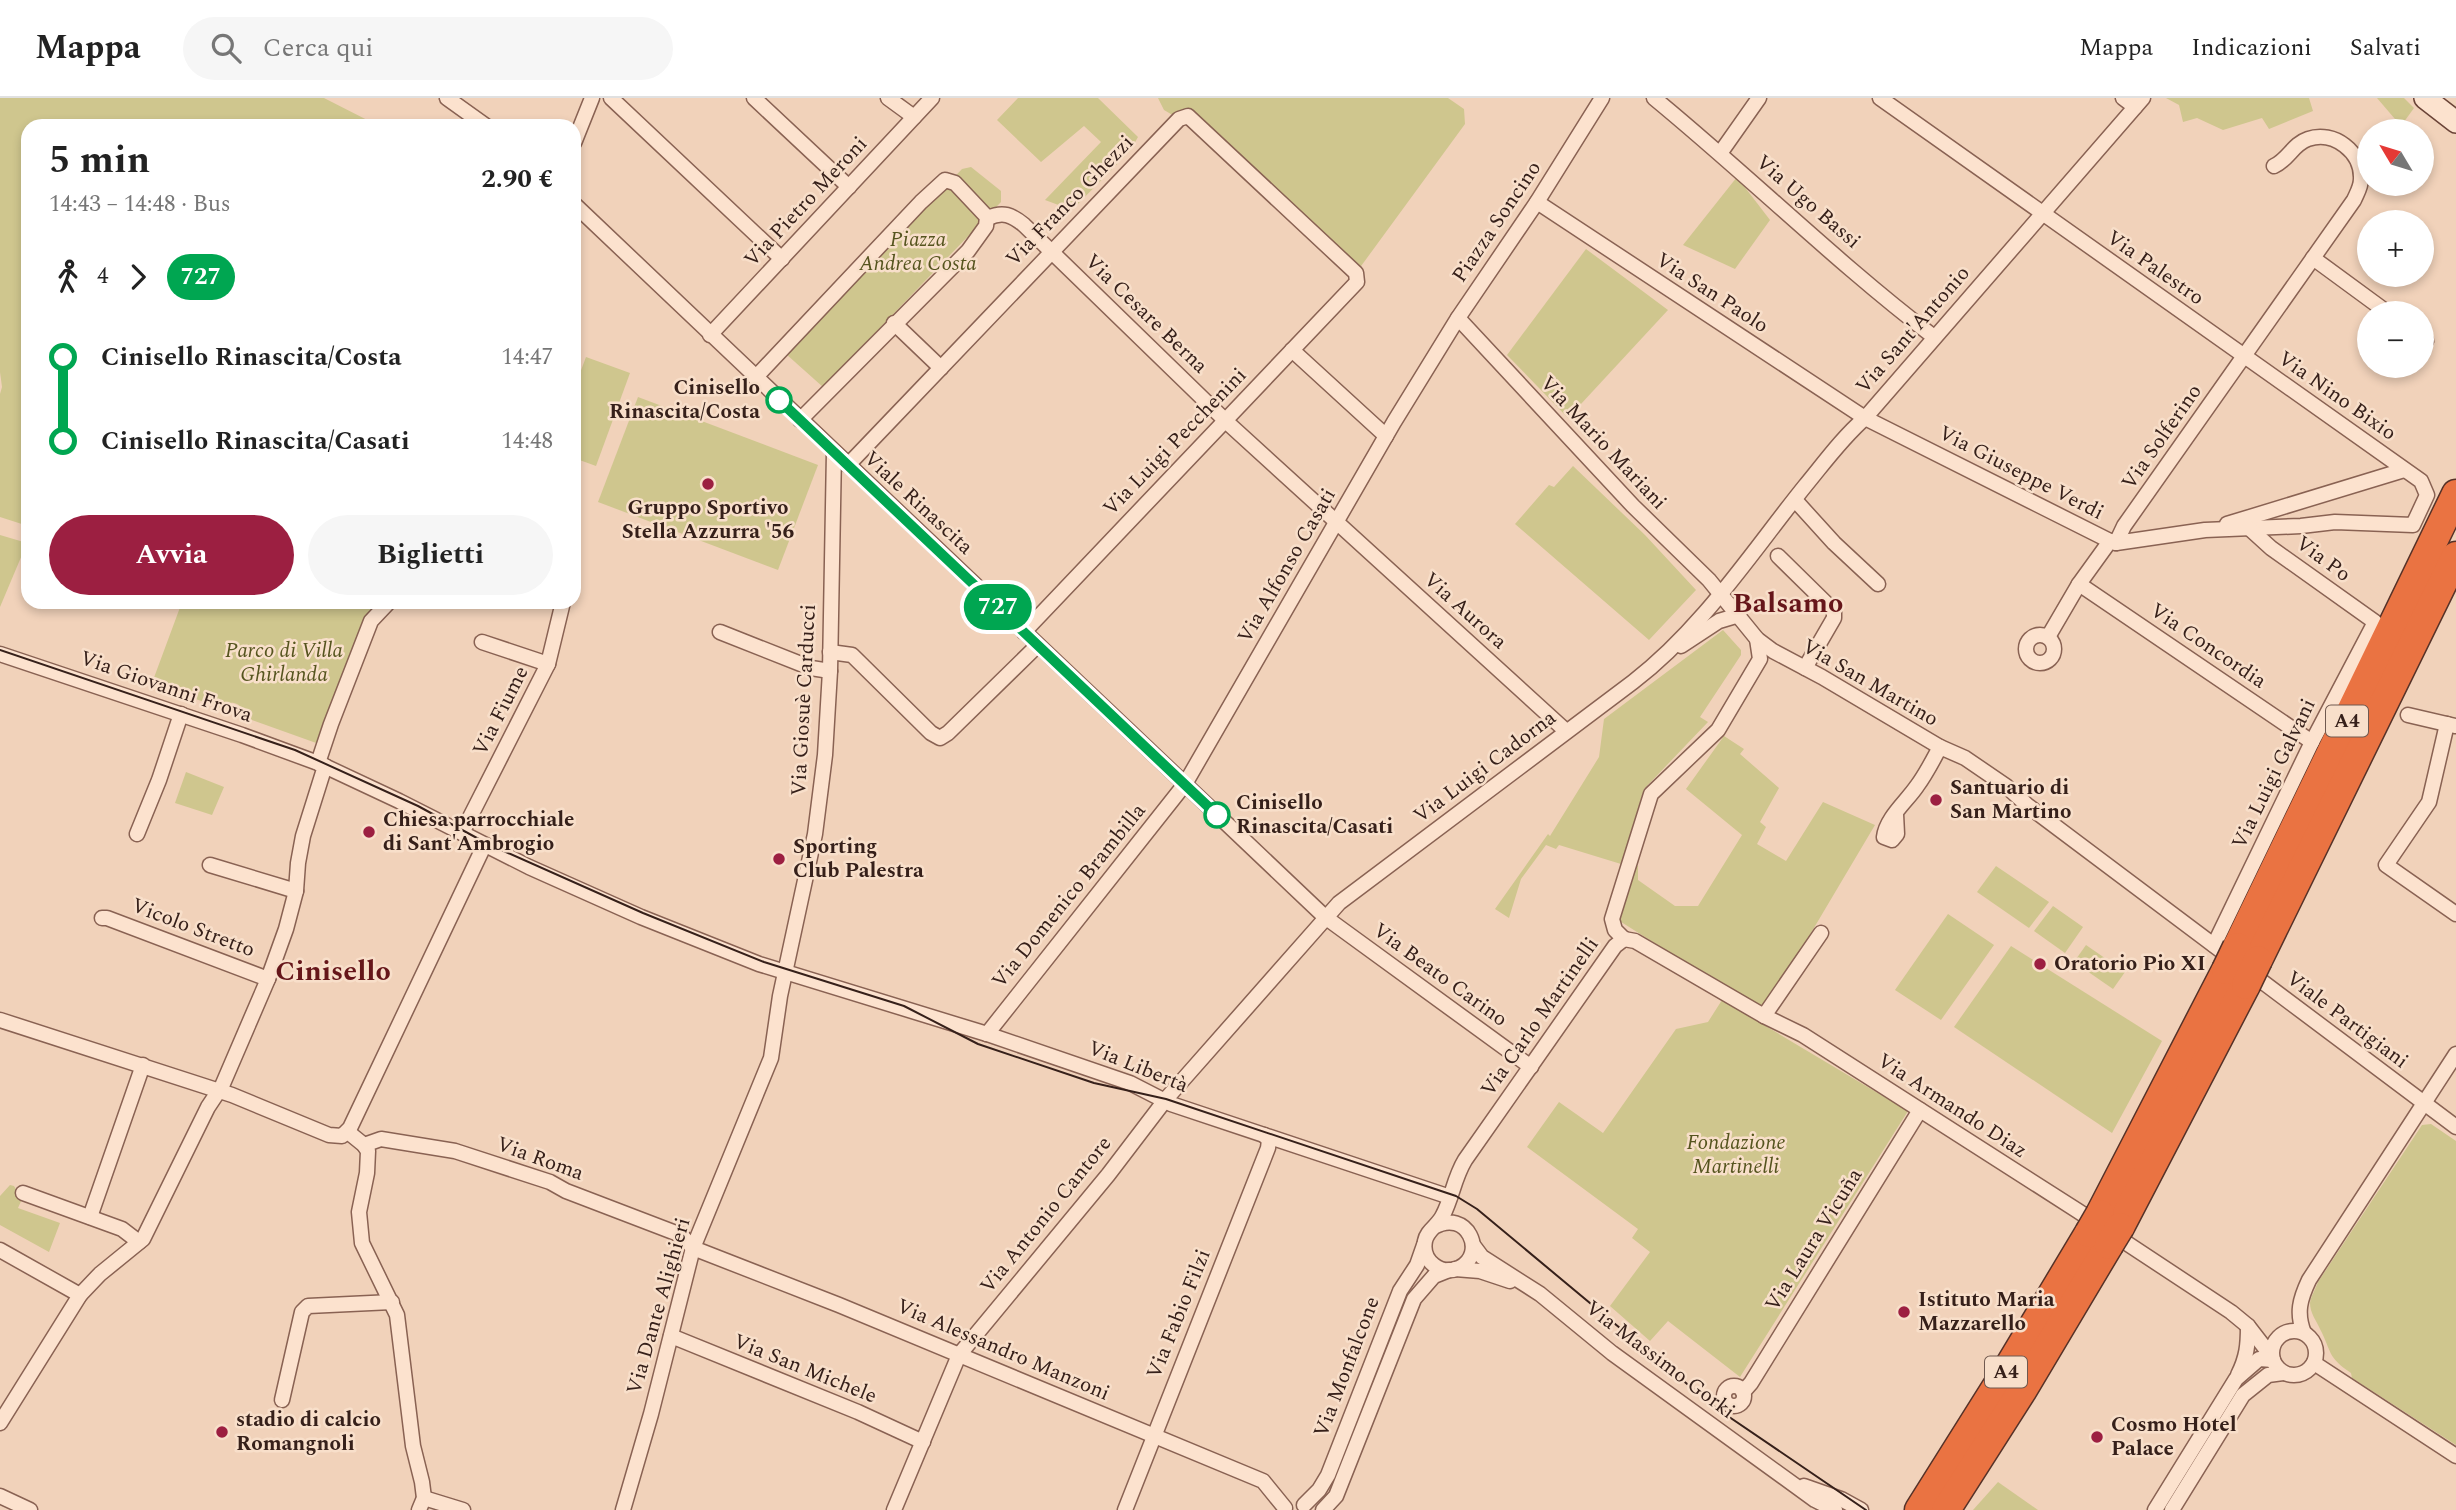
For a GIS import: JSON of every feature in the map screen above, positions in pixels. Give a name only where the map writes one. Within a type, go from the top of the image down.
[{"type":"highway","name":"A4","points":[[1946,1510],[2022,1391],[2105,1230],[2236,961],[2456,494]]},
{"type":"highway","name":"A4","points":[[2236,961],[2456,556]]},
{"type":"highway","name":"A4","points":[[1919,1510],[2002,1378],[2105,1230]]},
{"type":"main road","points":[[2425,98],[2456,122]]},
{"type":"street","points":[[447,98],[476,119]]},
{"type":"street","points":[[581,120],[592,98]]},
{"type":"street","points":[[611,98],[782,259]]},
{"type":"street","points":[[754,98],[849,187]]},
{"type":"street","points":[[888,98],[914,117]]},
{"type":"street","name":"Via Pietro Meroni","points":[[710,335],[932,98]]},
{"type":"street","name":"Piazza Soncino","points":[[1427,369],[1602,98]]},
{"type":"street","name":"Via Ugo Bassi","points":[[1654,98],[1934,337]]},
{"type":"street","points":[[1720,152],[1759,98]]},
{"type":"street","points":[[2123,98],[2139,102]]},
{"type":"street","name":"Via Palestro","points":[[1884,99],[2245,356]]},
{"type":"street","name":"Via Sant'Antonio","points":[[1721,593],[1838,446],[2139,102]]},
{"type":"street","name":"Via Franco Ghezzi","points":[[848,465],[1179,119],[1188,116],[1356,273],[1357,282]]},
{"type":"street","name":"Via Solferino","points":[[2048,637],[2080,584],[2113,542],[2354,200],[2361,180],[2359,164],[2350,149],[2321,137],[2300,143],[2283,161],[2274,166]]},
{"type":"street","points":[[755,378],[945,180],[955,183],[988,218]]},
{"type":"street","name":"Via San Paolo","points":[[1537,202],[1865,418]]},
{"type":"street","name":"Viale Rinascita","points":[[581,211],[1325,917]]},
{"type":"street","points":[[988,218],[997,214],[1013,215],[1050,251]]},
{"type":"street","points":[[800,420],[968,251],[986,226],[988,218]]},
{"type":"street","name":"Via Cesare Berna","points":[[1050,251],[1335,523]]},
{"type":"street","points":[[2313,258],[2372,301]]},
{"type":"street","name":"Via Luigi Pecchenini","points":[[1024,632],[1357,282]]},
{"type":"street","name":"Via Mario Mariani","points":[[1458,318],[1633,506],[1721,593],[1757,639]]},
{"type":"street","points":[[894,323],[940,368]]},
{"type":"street","points":[[1292,350],[1386,436]]},
{"type":"street","name":"Via Nino Bixio","points":[[2245,356],[2404,470]]},
{"type":"street","name":"Via Alfonso Casati","points":[[1185,785],[1427,369]]},
{"type":"street","name":"Via Giuseppe Verdi","points":[[1865,418],[2113,542],[2205,530],[2345,522],[2413,525],[2427,495],[2421,481],[2404,470],[2205,530]]},
{"type":"street","name":"Via Giosuè Carducci","points":[[785,972],[817,822],[825,755],[830,671],[834,453]]},
{"type":"street","points":[[1795,500],[1878,584]]},
{"type":"street","name":"Via Aurora","points":[[1335,523],[1566,731]]},
{"type":"street","points":[[2280,554],[2273,540],[2283,527]]},
{"type":"street","name":"Via Po","points":[[2249,528],[2280,554],[2375,622]]},
{"type":"street","points":[[1778,556],[1834,611],[1834,618],[1805,668]]},
{"type":"street","name":"Via Concordia","points":[[2080,584],[2312,742]]},
{"type":"street","name":"Via Luigi Cadorna","points":[[1164,1101],[1339,903],[1668,654],[1721,593]]},
{"type":"street","points":[[0,1423],[80,1295],[100,1273],[144,1238],[208,1107],[219,1092],[268,979],[296,891],[303,836],[331,724],[371,621],[382,609]]},
{"type":"street","name":"Via Fiume","points":[[462,833],[548,664],[560,609]]},
{"type":"street","points":[[1668,654],[1719,621],[1739,615]]},
{"type":"street","name":"Via Luigi Galvani","points":[[2236,961],[2312,742],[2375,622]]},
{"type":"street","points":[[720,632],[811,668],[830,671]]},
{"type":"street","points":[[1757,639],[1760,659]]},
{"type":"street","name":"Via San Martino","points":[[1757,639],[1773,651],[1940,747],[1965,758],[2006,786],[2027,805],[2236,961]]},
{"type":"street","points":[[482,642],[548,664]]},
{"type":"street","points":[[830,652],[852,654],[931,733],[940,738],[1038,645]]},
{"type":"street","name":"Via Carlo Martinelli","points":[[1434,1227],[1444,1215],[1462,1166],[1615,946],[1624,939],[1615,930],[1612,919],[1651,794],[1718,730],[1760,659],[1773,651]]},
{"type":"street","name":"Via Giovanni Frova","points":[[0,654],[181,714],[322,765]]},
{"type":"street","points":[[137,834],[181,714]]},
{"type":"street","points":[[2408,715],[2451,725],[2429,802],[2386,865],[2456,914]]},
{"type":"street","points":[[1896,814],[1919,783],[1940,747]]},
{"type":"street","points":[[0,1020],[143,1065],[329,1135],[338,1137],[348,1132],[484,846],[322,765]]},
{"type":"street","name":"Via Domenico Brambilla","points":[[987,1034],[1185,785]]},
{"type":"street","name":"Via Libertà","points":[[484,846],[641,917],[759,964],[987,1034],[1130,1083],[1164,1101],[1450,1197]]},
{"type":"street","points":[[210,865],[296,891]]},
{"type":"street","name":"Via Beato Carino","points":[[1325,917],[1531,1067]]},
{"type":"street","name":"Vicolo Stretto","points":[[102,918],[268,979]]},
{"type":"street","points":[[1764,1016],[1821,933]]},
{"type":"street","name":"Via Armando Diaz","points":[[1624,939],[1635,941],[1802,1035],[1920,1110],[2231,1312],[2248,1326],[2273,1358]]},
{"type":"street","name":"Viale Partigiani","points":[[2236,961],[2456,1127]]},
{"type":"street","name":"Via Dante Alighieri","points":[[623,1510],[693,1248],[769,1066],[785,972]]},
{"type":"street","points":[[2304,1334],[2299,1321],[2300,1304],[2309,1280],[2456,1054]]},
{"type":"street","points":[[90,1217],[143,1065]]},
{"type":"street","name":"Via Antonio Cantore","points":[[894,1510],[959,1355],[1094,1192],[1164,1101]]},
{"type":"street","name":"Via Laura Vicuña","points":[[1743,1392],[1920,1110]]},
{"type":"street","points":[[348,1132],[368,1151],[359,1212],[362,1243],[392,1302],[400,1330],[406,1401],[421,1504],[463,1510]]},
{"type":"street","name":"Via Fabio Filzi","points":[[1125,1510],[1268,1148],[1269,1139],[1264,1135]]},
{"type":"street","name":"Via Roma","points":[[364,1145],[381,1139],[455,1151],[550,1182],[566,1191],[681,1235],[693,1248]]},
{"type":"street","points":[[23,1193],[129,1232],[139,1242]]},
{"type":"street","points":[[1444,1222],[1458,1224],[1469,1233],[1473,1245],[1467,1262],[1452,1270],[1439,1269],[1430,1262],[1425,1251],[1425,1241],[1434,1227],[1444,1222]]},
{"type":"street","name":"Via Monfalcone","points":[[1308,1508],[1328,1475],[1400,1291],[1417,1265],[1425,1241]]},
{"type":"street","name":"Via Massimo Gorki","points":[[1473,1245],[1482,1257],[1534,1290],[1612,1353],[1761,1462],[1815,1500],[1835,1510]]},
{"type":"street","name":"Via Alessandro Manzoni","points":[[693,1248],[803,1290],[1264,1481],[1284,1509]]},
{"type":"street","points":[[0,1250],[80,1295]]},
{"type":"street","name":"Via Monfalcone","points":[[1323,1510],[1336,1496],[1414,1299],[1434,1276],[1452,1270]]},
{"type":"street","name":"Via Massimo Gorki","points":[[1452,1270],[1483,1272],[1534,1290]]},
{"type":"street","points":[[282,1401],[302,1312],[308,1306],[392,1302]]},
{"type":"street","points":[[2154,1510],[2236,1379],[2249,1349],[2248,1326]]},
{"type":"street","points":[[2172,1510],[2243,1395],[2268,1375],[2301,1374],[2309,1370],[2314,1363],[2315,1347],[2311,1339],[2304,1334],[2295,1331],[2286,1333],[2278,1338],[2273,1346],[2273,1358],[2283,1373]]},
{"type":"street","name":"Via San Michele","points":[[671,1336],[858,1412],[923,1442]]},
{"type":"street","points":[[2236,1379],[2259,1359],[2273,1358]]},
{"type":"street","points":[[2314,1363],[2456,1457]]},
{"type":"street","name":"Via Massimo Gorki","points":[[1761,1462],[1795,1482],[1841,1499],[1861,1510]]},
{"type":"street","points":[[0,1496],[30,1510]]},
{"type":"street","points":[[1284,1509],[1296,1504],[1308,1508]]},
{"type":"green space","points":[[0,98],[324,98],[365,119],[21,119],[21,524],[0,517]]},
{"type":"green space","points":[[1018,98],[1098,98],[1138,137],[1130,151],[1072,210],[1045,200],[1101,142],[1084,126],[1041,162],[997,120]]},
{"type":"green space","points":[[1158,98],[1448,98],[1464,109],[1465,124],[1356,273],[1188,124],[1164,110]]},
{"type":"green space","points":[[2166,98],[2309,98],[2313,111],[2269,129],[2262,118],[2223,130],[2197,118],[2183,122],[2179,105]]},
{"type":"green space","points":[[2377,98],[2404,98],[2414,108],[2406,119],[2395,119]]},
{"type":"green space","name":"Piazza Andrea Costa","points":[[971,167],[1001,191],[1001,202],[823,387],[786,354],[962,169]]},
{"type":"green space","points":[[1737,177],[1770,220],[1735,269],[1683,245]]},
{"type":"green space","points":[[1586,249],[1668,310],[1568,418],[1507,355]]},
{"type":"green space","points":[[586,357],[630,373],[596,466],[581,461],[581,370]]},
{"type":"green space","name":"Gruppo Sportivo Stella Azzurra '56","points":[[638,397],[818,465],[778,570],[598,502]]},
{"type":"green space","points":[[1573,466],[1645,535],[1696,590],[1649,640],[1515,524],[1549,485],[1554,487]]},
{"type":"green space","points":[[0,535],[21,541],[21,557],[0,607]]},
{"type":"green space","name":"Parco di Villa Ghirlanda","points":[[179,609],[378,609],[319,744],[241,716],[243,710],[235,703],[225,704],[223,709],[152,683]]},
{"type":"green space","points":[[1723,630],[1741,650],[1741,655],[1700,717],[1708,722],[1644,789],[1621,864],[1559,845],[1556,849],[1546,845],[1521,879],[1509,918],[1495,909],[1548,834],[1550,836],[1599,757],[1604,719]]},
{"type":"green space","points":[[1724,736],[1744,749],[1740,754],[1779,788],[1760,822],[1766,827],[1757,844],[1786,861],[1823,802],[1875,825],[1764,1012],[1618,920],[1633,864],[1638,866],[1638,880],[1675,906],[1698,906],[1742,835],[1686,789]]},
{"type":"green space","points":[[186,772],[224,787],[212,815],[175,803]]},
{"type":"green space","points":[[1996,866],[2049,902],[2029,928],[1977,892]]},
{"type":"green space","points":[[2053,906],[2083,927],[2065,953],[2034,931]]},
{"type":"green space","points":[[1948,914],[1994,945],[1941,1020],[1895,990]]},
{"type":"green space","points":[[2086,945],[2125,972],[2113,989],[2074,962]]},
{"type":"green space","points":[[2011,946],[2162,1041],[2112,1133],[1954,1027]]},
{"type":"green space","name":"Fondazione Martinelli","points":[[1722,1000],[1908,1111],[1740,1377],[1668,1321],[1650,1341],[1610,1306],[1650,1252],[1632,1238],[1638,1229],[1527,1147],[1559,1102],[1603,1133],[1676,1029],[1708,1022]]},
{"type":"green space","points":[[2431,1124],[2456,1141],[2456,1445],[2352,1378],[2351,1373],[2331,1354],[2310,1307],[2318,1282],[2422,1125]]},
{"type":"green space","points":[[10,1185],[14,1186],[22,1199],[18,1208],[60,1223],[49,1252],[0,1225],[0,1196]]},
{"type":"green space","points":[[1998,1482],[2038,1510],[1973,1510]]},
{"type":"tram line","points":[[0,650],[295,750],[418,806],[488,844],[643,913],[764,962],[904,1006],[978,1044],[1094,1083],[1166,1099],[1456,1196],[1477,1209],[1716,1408],[1866,1510]]},
{"type":"bus line","name":"727","points":[[779,400],[1217,815]]},
{"type":"place","name":"Cinisello Rinascita/Costa","points":[[779,400]]},
{"type":"place","name":"Gruppo Sportivo Stella Azzurra '56","points":[[708,484]]},
{"type":"place","name":"Santuario di San Martino","points":[[1936,800]]},
{"type":"place","name":"Cinisello Rinascita/Casati","points":[[1217,815]]},
{"type":"place","name":"Chiesa parrocchiale di Sant'Ambrogio","points":[[369,832]]},
{"type":"place","name":"Sporting Club Palestra","points":[[779,859]]},
{"type":"place","name":"Oratorio Pio XI","points":[[2040,964]]},
{"type":"place","name":"Istituto Maria Mazzarello","points":[[1904,1312]]},
{"type":"place","name":"stadio di calcio Romangnoli","points":[[222,1432]]},
{"type":"place","name":"Cosmo Hotel Palace","points":[[2097,1437]]},
{"type":"district","name":"Balsamo","points":[[1788,603]]},
{"type":"district","name":"Cinisello","points":[[333,971]]}]
